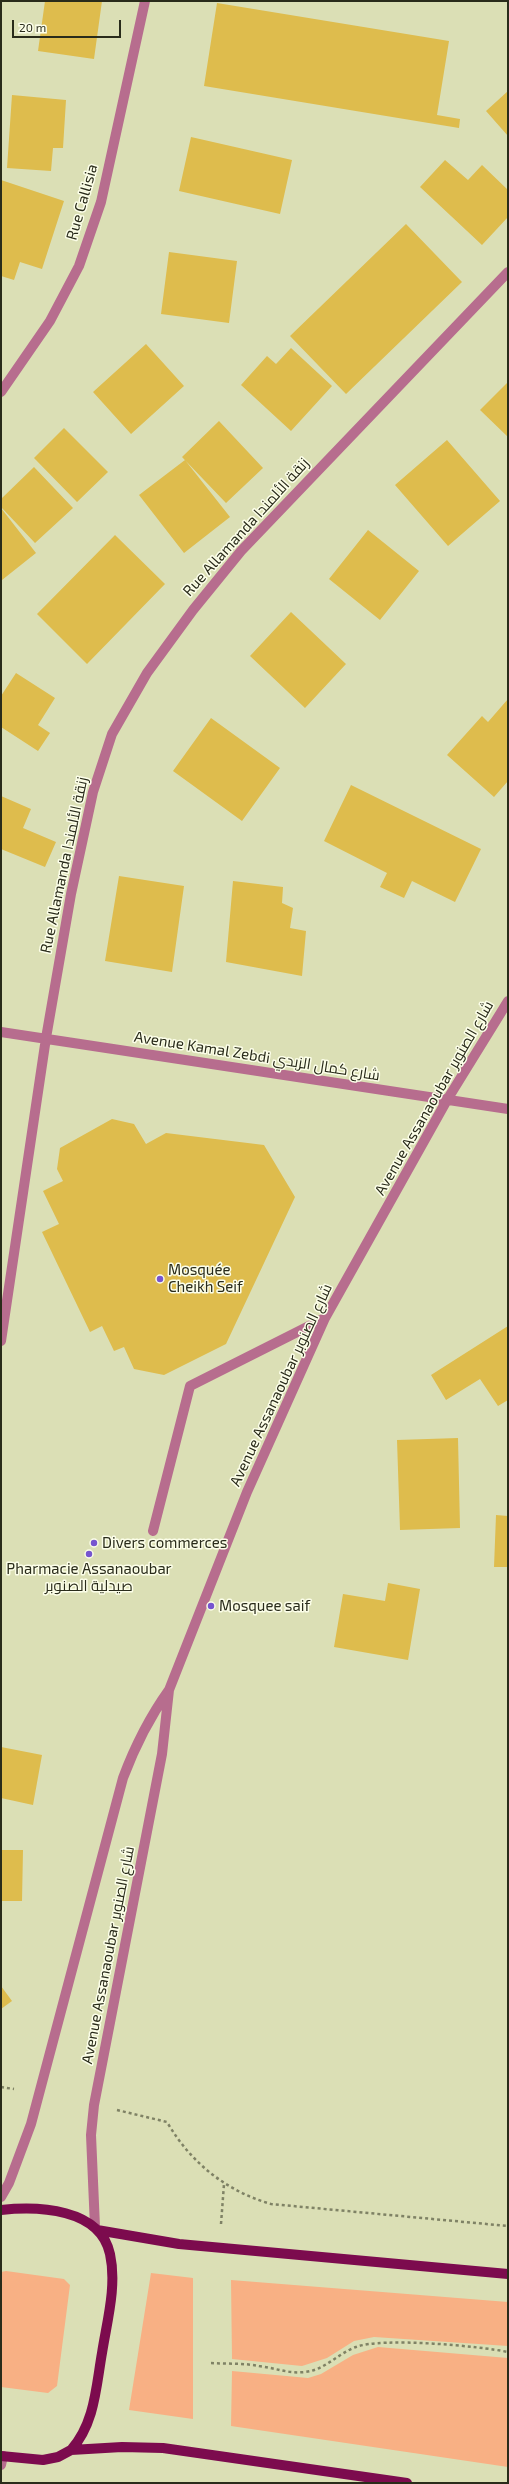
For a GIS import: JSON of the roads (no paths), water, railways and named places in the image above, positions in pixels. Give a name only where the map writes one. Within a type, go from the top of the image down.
[{"type":"main road","points":[[1,2210],[17,2208],[60,2212],[78,2218],[96,2229],[179,2244],[508,2274]]},
{"type":"main road","points":[[2,2459],[43,2460],[58,2457],[71,2450],[87,2429],[111,2297],[112,2267],[110,2252],[96,2229]]},
{"type":"main road","points":[[71,2450],[163,2448],[407,2483]]},
{"type":"street","name":"Rue Callisia","points":[[1,392],[50,321],[79,266],[101,202],[145,1]]},
{"type":"street","name":"Rue Allamanda زنقة الألمندا","points":[[1,1341],[46,1038],[71,894],[93,792],[112,734],[147,673],[193,610],[241,551],[508,272]]},
{"type":"street","name":"Avenue Assanaoubar شارع الصنوبر","points":[[1,2197],[21,2154],[39,2094],[123,1778],[147,1723],[168,1690],[247,1492],[325,1318],[447,1100],[508,1001]]},
{"type":"street","name":"Avenue Kamal Zebdi شارع كمال الزبدي","points":[[1,1032],[508,1109]]},
{"type":"street","points":[[153,1531],[190,1386],[325,1318]]},
{"type":"street","name":"Avenue Assanaoubar شارع الصنوبر","points":[[96,2229],[91,2135],[94,2105],[162,1754],[168,1690]]},
{"type":"place","name":"Mosquée Cheikh Seif","points":[[160,1279]]},
{"type":"place","name":"Divers commerces","points":[[94,1543]]},
{"type":"place","name":"Pharmacie Assanaoubar صيدلية الصنوبر","points":[[89,1554]]},
{"type":"place","name":"Mosquee saif","points":[[211,1606]]}]
